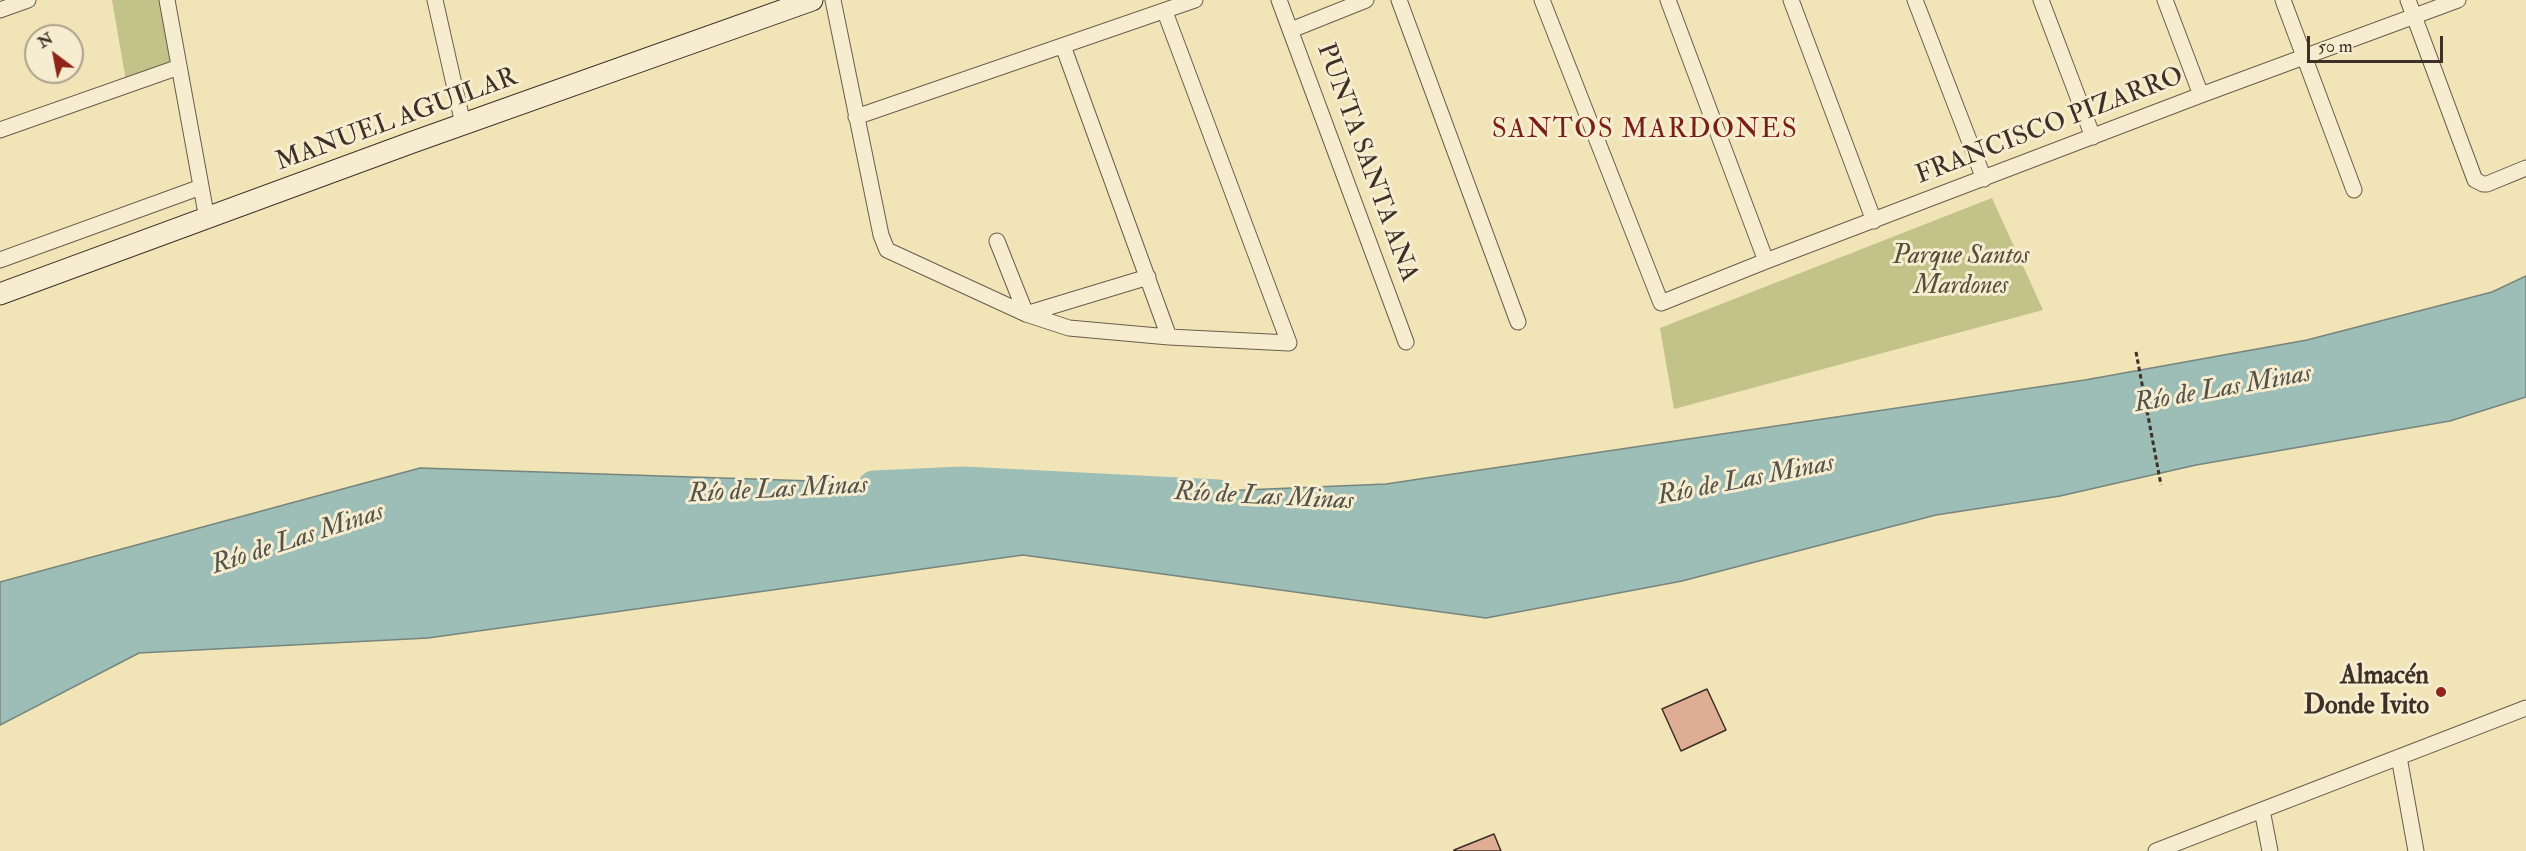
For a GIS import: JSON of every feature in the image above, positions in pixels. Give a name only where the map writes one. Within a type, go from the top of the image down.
[{"type":"street","points":[[0,10],[28,0]]},
{"type":"street","points":[[167,0],[207,219]]},
{"type":"street","points":[[435,0],[463,124]]},
{"type":"street","name":"MANUEL AGUILAR","points":[[0,294],[463,124],[812,0]]},
{"type":"street","points":[[833,0],[856,117],[887,250],[1026,314],[1070,328],[1169,337],[1289,343],[1165,12]]},
{"type":"street","points":[[856,117],[1165,12],[1194,0]]},
{"type":"street","name":"PUNTA SANTA ANA","points":[[1279,0],[1406,342]]},
{"type":"street","points":[[1291,30],[1366,0]]},
{"type":"street","points":[[1399,0],[1518,322]]},
{"type":"street","name":"FRANCISCO PIZARRO","points":[[1542,0],[1661,303],[2201,95],[2458,0]]},
{"type":"street","points":[[1668,0],[1766,261]]},
{"type":"street","points":[[1791,0],[1874,221]]},
{"type":"street","points":[[1915,0],[1984,179]]},
{"type":"street","points":[[2041,0],[2094,136]]},
{"type":"street","points":[[2165,0],[2201,95]]},
{"type":"street","points":[[2283,0],[2354,190]]},
{"type":"street","points":[[2408,0],[2475,180],[2487,184],[2526,168]]},
{"type":"street","points":[[1063,46],[1169,337]]},
{"type":"street","points":[[0,130],[179,68]]},
{"type":"street","points":[[0,260],[201,187]]},
{"type":"street","points":[[998,241],[1026,314]]},
{"type":"street","points":[[1026,314],[1148,278]]},
{"type":"street","points":[[2156,851],[2526,708]]},
{"type":"street","points":[[2399,757],[2416,851]]},
{"type":"street","points":[[2262,810],[2270,851]]},
{"type":"path","points":[[2136,352],[2161,485]]},
{"type":"green space","points":[[112,0],[162,0],[173,65],[126,81]]},
{"type":"green space","name":"Parque Santos Mardones","points":[[1992,198],[2043,310],[1674,409],[1660,328]]},
{"type":"water","points":[[2526,276],[2526,397],[2450,421],[2196,465],[2060,496],[1936,515],[1682,581],[1486,618],[1023,555],[428,638],[139,653],[0,725],[0,582],[420,468],[1174,493],[1386,484],[2085,380],[2307,340],[2492,292]]},
{"type":"building","points":[[1707,689],[1726,730],[1681,751],[1662,709]]},
{"type":"building","points":[[1494,834],[1501,851],[1454,851],[1454,850]]},
{"type":"waterway","name":"Río de Las Minas","points":[[874,487],[963,483],[1218,496]]},
{"type":"place","name":"Almacén Donde Ivito","points":[[2441,692]]},
{"type":"district","name":"SANTOS MARDONES","points":[[1645,131]]}]
